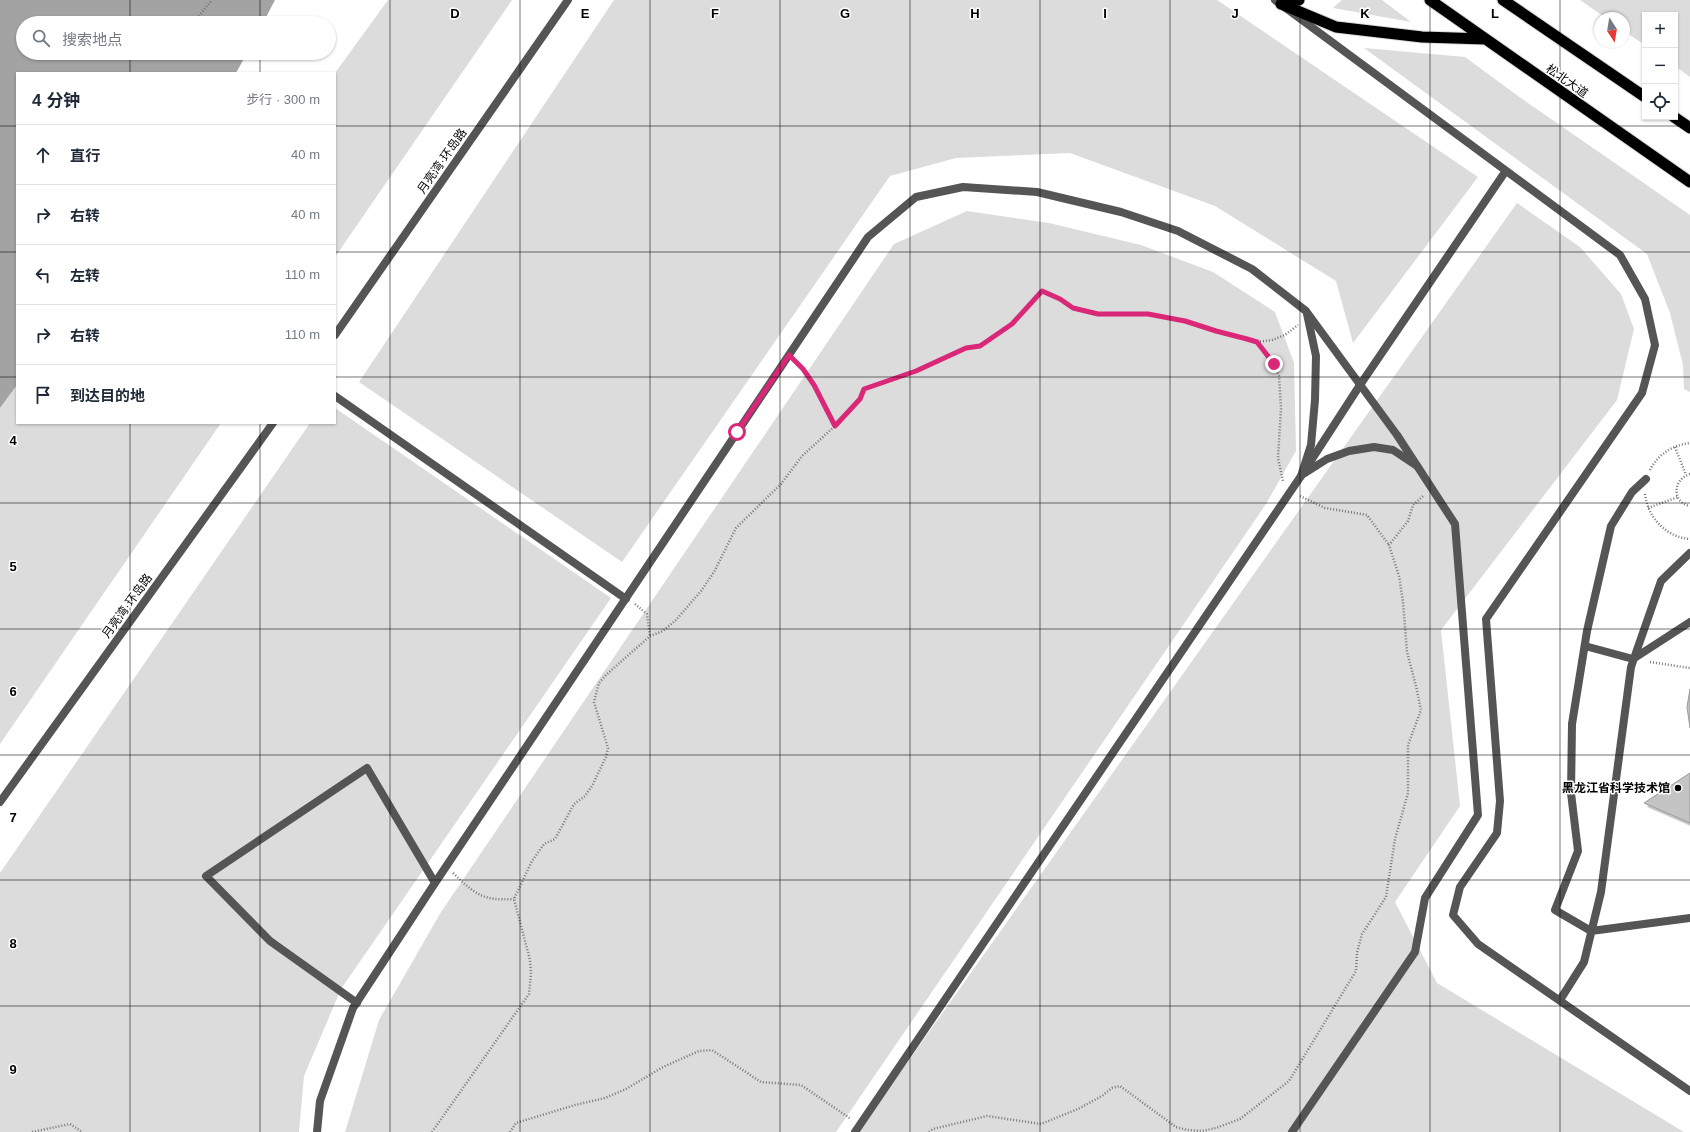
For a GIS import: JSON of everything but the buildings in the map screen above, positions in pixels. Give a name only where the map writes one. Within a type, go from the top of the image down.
[{"type":"highway","points":[[1278,2],[1299,0]]},
{"type":"highway","name":"松北大道","points":[[1430,0],[1690,182]]},
{"type":"highway","points":[[1503,0],[1642,95]]},
{"type":"highway","points":[[1278,2],[1336,27],[1422,37],[1485,39]]},
{"type":"highway","points":[[1678,120],[1690,128]]},
{"type":"street","name":"月亮湾·环岛路","points":[[336,334],[568,0]]},
{"type":"street","points":[[1278,2],[1505,172],[1620,255],[1645,299],[1655,345],[1642,393],[1486,619],[1500,801],[1497,833],[1460,887],[1453,915],[1478,944],[1690,1091]]},
{"type":"street","points":[[855,1132],[1291,491],[1360,385],[1505,172]]},
{"type":"street","points":[[317,1132],[320,1101],[353,1008],[435,883],[868,237],[916,197],[963,187],[1037,192],[1121,212],[1178,231],[1252,269],[1306,311],[1417,466],[1455,524],[1478,815],[1425,898],[1415,952],[1292,1132]]},
{"type":"street","points":[[1301,476],[1311,445],[1315,400],[1316,356],[1306,311]]},
{"type":"street","points":[[336,397],[626,599]]},
{"type":"street","name":"月亮湾·环岛路","points":[[0,802],[272,424]]},
{"type":"street","points":[[1301,476],[1327,459],[1349,451],[1374,446],[1394,450],[1417,466]]},
{"type":"street","points":[[1646,479],[1632,492],[1611,526],[1585,646],[1572,724],[1571,793],[1578,851],[1555,910],[1591,931],[1690,918]]},
{"type":"street","points":[[1560,1000],[1584,962],[1601,892],[1633,660],[1661,581],[1690,553]]},
{"type":"street","points":[[1585,646],[1633,660],[1690,622]]},
{"type":"street","points":[[357,1003],[270,941],[206,876],[367,768],[435,883]]},
{"type":"path","points":[[199,16],[212,0]]},
{"type":"path","points":[[432,1132],[529,994],[531,974],[530,960],[514,899],[532,861],[544,844],[555,839],[574,804],[585,796],[592,786],[606,757],[608,748],[594,702],[599,683],[650,636],[663,631],[676,620],[714,572],[736,528],[782,484],[802,456],[835,426],[860,399],[864,389],[916,371],[966,348],[980,346],[1012,324],[1042,291],[1060,299],[1073,308],[1098,314],[1148,314],[1185,321],[1257,342],[1272,340],[1285,335],[1295,327],[1308,320]]},
{"type":"path","points":[[929,1132],[933,1129],[987,1116],[1041,1124],[1078,1109],[1102,1096],[1112,1088],[1120,1086],[1176,1127],[1187,1130],[1202,1131],[1216,1128],[1240,1119],[1289,1081],[1356,971],[1357,953],[1362,934],[1386,897],[1395,839],[1408,793],[1408,745],[1421,710],[1407,652],[1403,602],[1399,576],[1389,545],[1367,515],[1347,513],[1325,508],[1291,491],[1283,481],[1278,458],[1281,409],[1279,376],[1274,364],[1257,342]]},
{"type":"path","points":[[789,355],[803,369],[814,385],[835,426]]},
{"type":"path","points":[[1690,443],[1675,447],[1665,452],[1653,464],[1646,479],[1645,496],[1649,512],[1659,525],[1672,535],[1690,539]]},
{"type":"path","points":[[1675,447],[1686,476]]},
{"type":"path","points":[[1690,474],[1680,480],[1676,489],[1678,497],[1682,503],[1690,506]]},
{"type":"path","points":[[1389,545],[1408,521],[1413,505],[1431,488]]},
{"type":"path","points":[[1648,508],[1678,497]]},
{"type":"path","points":[[626,599],[639,606],[647,614],[650,636]]},
{"type":"path","points":[[1633,660],[1690,668]]},
{"type":"path","points":[[446,867],[479,896],[499,900],[514,899]]},
{"type":"path","points":[[510,1132],[516,1123],[575,1104],[605,1098],[626,1089],[681,1058],[699,1051],[712,1050],[761,1082],[801,1085],[860,1125]]},
{"type":"path","points":[[32,1132],[70,1124],[82,1132]]},
{"type":"path","points":[[1176,1127],[1178,1132]]},
{"type":"shaded area","points":[[0,0],[275,0],[267,16],[16,16],[16,60],[243,60],[237,72],[16,72],[16,386],[0,408]]},
{"type":"shaded area","points":[[388,0],[512,0],[336,256],[336,72]]},
{"type":"shaded area","points":[[614,0],[1217,0],[1478,177],[1353,343],[1336,281],[1215,206],[1070,153],[956,158],[890,176],[622,562],[359,382]]},
{"type":"shaded area","points":[[1342,0],[1382,0],[1411,22],[1333,8]]},
{"type":"shaded area","points":[[1580,0],[1690,0],[1690,77],[1678,68],[1678,12],[1642,12],[1642,43],[1630,35],[1630,12],[1597,12]]},
{"type":"shaded area","points":[[1364,48],[1465,57],[1518,96],[1690,215],[1690,392],[1684,389],[1683,365],[1670,313],[1647,254]]},
{"type":"shaded area","points":[[1517,203],[1580,247],[1621,294],[1634,329],[1617,400],[1441,630],[1460,806],[1395,902],[1437,983],[1684,1132],[858,1132]]},
{"type":"shaded area","points":[[967,211],[1049,223],[1141,245],[1213,272],[1275,312],[1294,363],[1296,451],[1266,504],[836,1132],[345,1132],[379,1020],[441,912],[894,244]]},
{"type":"shaded area","points":[[16,386],[16,424],[220,424],[0,744],[0,408]]},
{"type":"shaded area","points":[[336,409],[611,598],[341,989],[304,1076],[299,1132],[0,1132],[0,873],[309,424],[336,424]]},
{"type":"place","name":"黑龙江省科学技术馆","points":[[1678,788]]},
{"type":"route","points":[[737,432],[789,355],[803,369],[814,385],[835,426],[860,399],[864,389],[916,371],[966,348],[980,346],[1012,324],[1042,291],[1060,299],[1073,308],[1087,312],[1120,315],[1148,314],[1185,321],[1257,342],[1274,364]]}]
